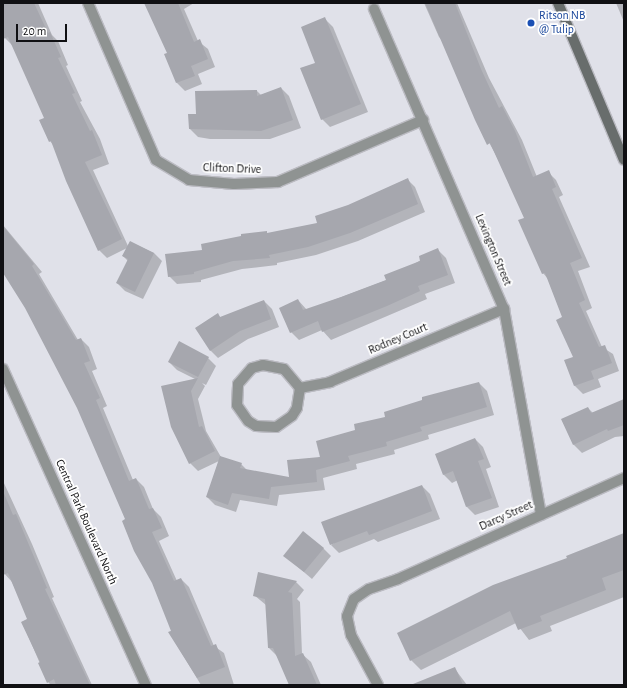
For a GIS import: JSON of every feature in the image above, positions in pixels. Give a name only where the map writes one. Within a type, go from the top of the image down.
[{"type":"main road","points":[[558,3],[624,160]]},
{"type":"street","name":"Clifton Drive","points":[[88,3],[156,160],[189,180],[234,184],[278,182],[423,120]]},
{"type":"street","name":"Lexington Street","points":[[374,9],[504,309],[541,515]]},
{"type":"street","name":"Rodney Court","points":[[300,388],[330,382],[504,309]]},
{"type":"street","points":[[263,365],[284,369],[300,388],[297,408],[292,416],[276,427],[256,426],[248,421],[237,405],[236,395],[241,380],[252,368],[263,365]]},
{"type":"street","name":"Central Park Boulevard North","points":[[3,369],[146,685]]},
{"type":"street","name":"Darcy Street","points":[[378,685],[351,636],[347,616],[354,599],[369,589],[398,579],[624,478]]},
{"type":"building","points":[[3,3],[34,3],[48,33],[50,32],[61,57],[58,58],[75,93],[72,94],[90,131],[92,130],[102,155],[85,162],[122,239],[98,251],[66,181],[51,141],[49,142],[39,120],[44,118],[8,37],[3,39]]},
{"type":"building","points":[[144,3],[178,3],[194,42],[200,39],[208,59],[191,66],[195,76],[176,83],[164,54],[167,53]]},
{"type":"building","points":[[425,3],[455,3],[481,69],[499,108],[502,106],[515,131],[533,177],[549,170],[556,187],[552,189],[582,258],[570,263],[585,300],[579,303],[599,347],[605,345],[612,363],[591,371],[594,379],[574,386],[564,360],[573,357],[556,320],[562,317],[545,273],[542,274],[518,220],[524,218],[490,143],[487,145],[475,120]]},
{"type":"building","points":[[325,17],[361,104],[321,120],[300,68],[315,63],[301,27]]},
{"type":"building","points":[[281,87],[293,120],[261,131],[189,129],[188,114],[196,114],[195,91],[257,90],[257,96]]},
{"type":"building","points":[[408,178],[418,204],[350,233],[308,247],[269,255],[270,258],[233,261],[194,272],[194,274],[168,277],[165,254],[202,250],[201,244],[241,236],[241,234],[267,231],[267,233],[317,223],[315,216],[348,205]]},
{"type":"building","points":[[3,226],[34,264],[32,266],[76,340],[81,338],[90,361],[84,363],[100,398],[96,400],[129,481],[136,478],[149,509],[153,508],[162,528],[152,532],[174,581],[181,578],[211,646],[216,644],[225,667],[197,678],[168,632],[171,631],[152,583],[134,551],[122,521],[125,519],[77,408],[25,308],[3,273]]},
{"type":"building","points":[[130,241],[154,253],[135,292],[116,283],[128,259],[122,256]]},
{"type":"building","points":[[438,248],[448,275],[418,286],[420,291],[387,306],[322,332],[318,321],[290,333],[279,308],[298,299],[303,310],[341,297],[386,280],[384,275],[420,261],[419,256]]},
{"type":"building","points":[[264,300],[271,319],[240,331],[210,351],[195,328],[218,313],[220,317]]},
{"type":"building","points":[[179,341],[209,357],[198,377],[168,362]]},
{"type":"building","points":[[198,378],[191,391],[199,427],[202,426],[215,451],[189,464],[171,427],[161,386]]},
{"type":"building","points":[[479,382],[487,407],[420,427],[422,431],[386,442],[387,446],[348,456],[350,461],[316,470],[317,482],[271,487],[269,499],[232,493],[228,505],[206,497],[220,456],[242,463],[240,468],[289,477],[287,460],[320,457],[316,441],[355,430],[354,424],[385,417],[384,412],[422,400],[422,397]]},
{"type":"building","points":[[624,399],[624,425],[608,431],[607,429],[573,445],[561,419],[588,407],[591,413]]},
{"type":"building","points":[[475,438],[484,459],[478,461],[492,498],[466,507],[453,471],[443,475],[435,454]]},
{"type":"building","points":[[422,485],[432,511],[369,535],[367,531],[330,545],[321,522]]},
{"type":"building","points":[[3,491],[13,515],[16,514],[47,588],[45,589],[90,685],[56,685],[54,679],[47,683],[38,663],[40,662],[21,622],[27,619],[8,573],[3,575]]},
{"type":"building","points":[[303,531],[324,548],[304,572],[283,556]]},
{"type":"building","points":[[624,533],[624,570],[602,578],[606,590],[540,616],[542,621],[518,630],[510,611],[410,661],[397,633],[493,585],[567,558],[566,556]]},
{"type":"building","points":[[258,572],[297,581],[288,592],[292,593],[295,656],[303,653],[317,685],[289,685],[273,648],[268,648],[265,599],[253,596]]},
{"type":"building","points":[[455,667],[463,685],[413,685],[413,684]]},
{"type":"place","name":"Ritson NB @ Tulip","points":[[531,23]]}]
